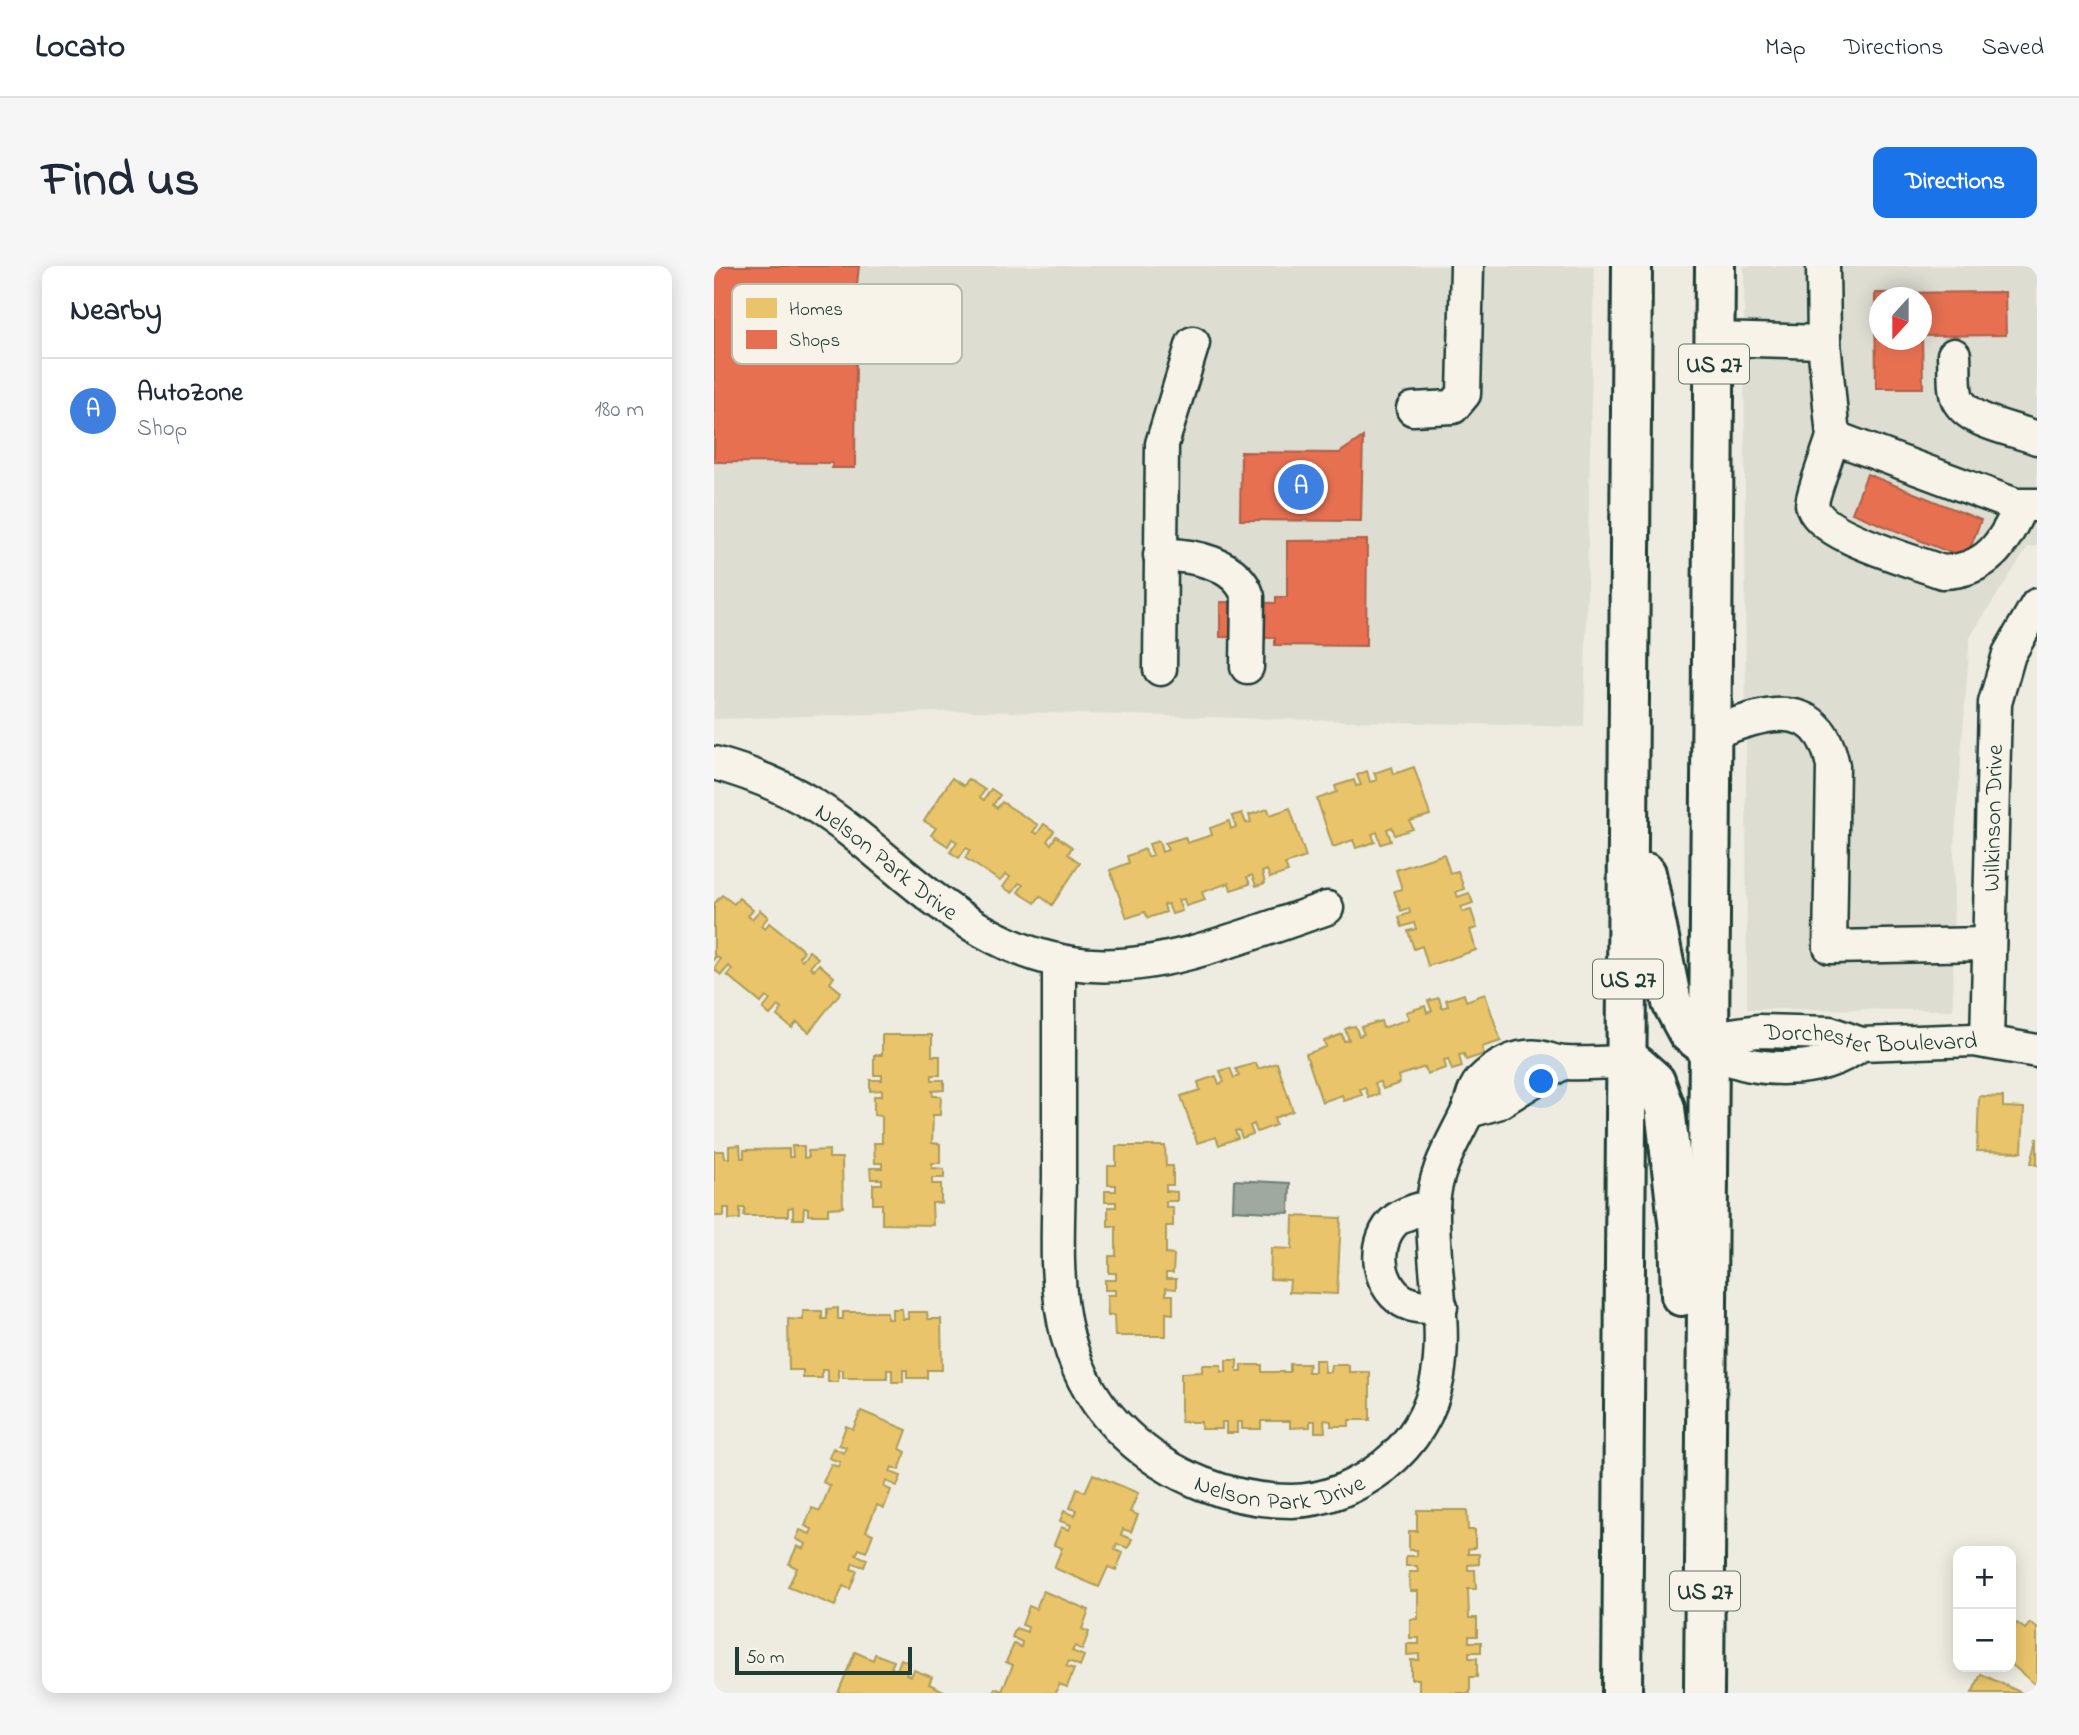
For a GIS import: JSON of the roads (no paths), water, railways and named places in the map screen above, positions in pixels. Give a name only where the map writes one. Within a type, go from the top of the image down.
[{"type":"highway","name":"US 27","points":[[1622,1693],[1631,799],[1632,266]]},
{"type":"highway","name":"US 27","points":[[1702,1693],[1715,266]]},
{"type":"highway","points":[[1631,799],[1672,1003],[1688,1033],[1709,1049]]},
{"type":"highway","points":[[1627,1062],[1648,1072],[1661,1093],[1679,1230],[1679,1630],[1687,1671],[1702,1693]]},
{"type":"street","points":[[1413,410],[1453,407],[1464,394],[1467,266]]},
{"type":"street","points":[[1823,266],[1824,342],[1833,437],[1825,467],[1811,500],[1815,515],[1832,530],[1942,572],[1960,571],[1984,564],[2029,505],[1833,437]]},
{"type":"street","points":[[1714,339],[1824,342]]},
{"type":"street","points":[[1160,669],[1162,444],[1193,343]]},
{"type":"street","points":[[1954,355],[1956,397],[1966,411],[1995,425],[2037,438]]},
{"type":"street","points":[[1160,555],[1180,554],[1209,562],[1238,579],[1245,587],[1248,597],[1247,667]]},
{"type":"street","name":"Wilkinson Drive","points":[[1987,1042],[1995,703],[2012,647],[2037,605]]},
{"type":"street","points":[[1711,733],[1769,715],[1792,714],[1813,724],[1829,745],[1833,766],[1830,947],[1989,944]]},
{"type":"street","name":"Nelson Park Drive","points":[[714,763],[757,776],[801,795],[835,818],[957,916],[1002,942],[1059,961],[1121,967],[1165,960],[1327,908]]},
{"type":"street","name":"Nelson Park Drive","points":[[1059,961],[1058,1263],[1063,1319],[1084,1378],[1110,1419],[1141,1449],[1180,1473],[1224,1491],[1271,1500],[1296,1501],[1341,1491],[1358,1483],[1392,1460],[1407,1443],[1427,1411],[1440,1371],[1441,1307],[1433,1206],[1443,1162],[1469,1111],[1479,1083],[1518,1057],[1544,1058],[1562,1063],[1627,1062]]},
{"type":"street","name":"Dorchester Boulevard","points":[[1709,1049],[1731,1035],[1758,1031],[1830,1033],[1861,1044],[1961,1039],[2037,1051]]},
{"type":"street","points":[[1433,1206],[1395,1220],[1384,1240],[1380,1261],[1384,1279],[1403,1301],[1423,1307],[1441,1307]]},
{"type":"place","name":"AutoZone","points":[[1301,487]]}]
